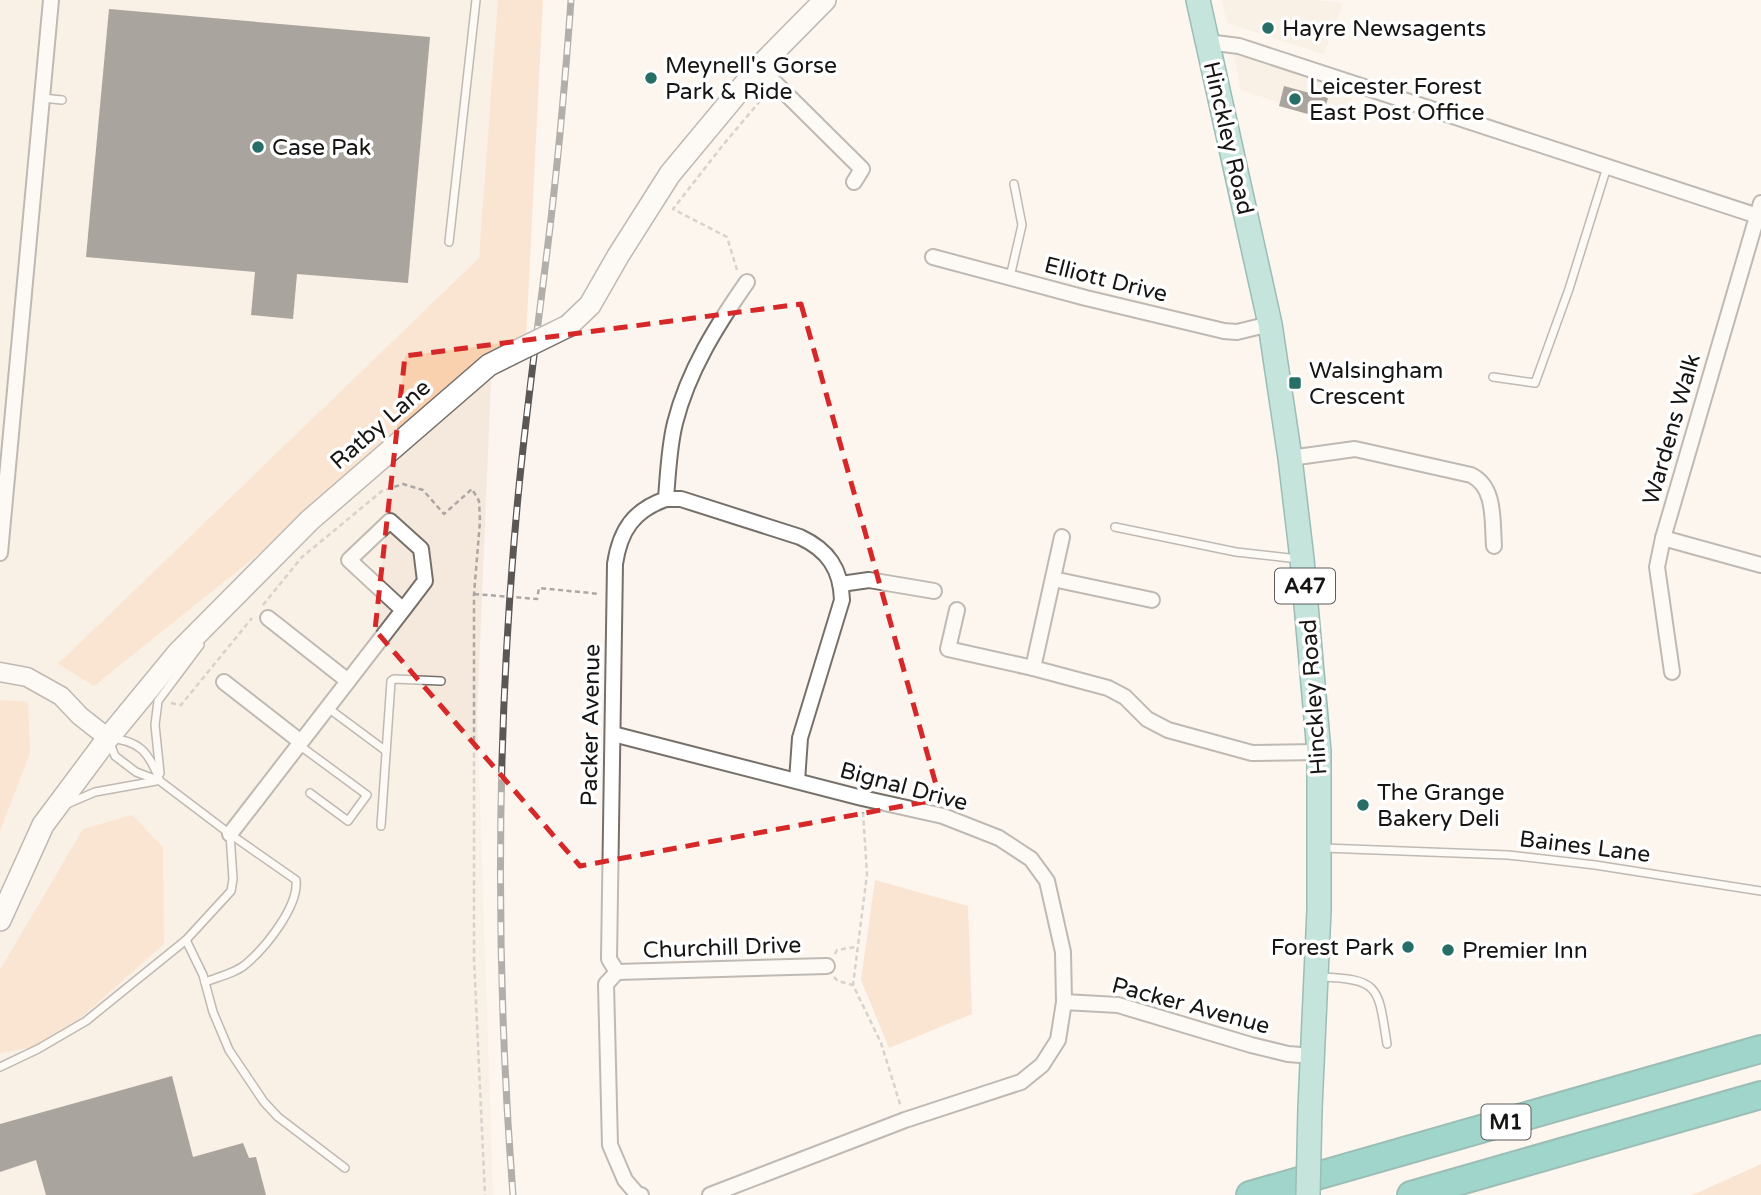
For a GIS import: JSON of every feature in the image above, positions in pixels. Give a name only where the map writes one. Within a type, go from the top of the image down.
[{"type":"highway","name":"M1","points":[[1250,1195],[1761,1049]]},
{"type":"highway","name":"M1","points":[[1411,1195],[1761,1095]]},
{"type":"main road","name":"Ratby Lane","points":[[0,920],[43,824],[108,738],[178,653],[331,502],[489,365],[568,326],[590,305],[670,174],[760,67],[825,0]]},
{"type":"main road","name":"Hinckley Road","points":[[1198,0],[1270,324],[1302,559],[1319,752],[1320,848],[1308,1195]]},
{"type":"street","points":[[0,552],[51,0]]},
{"type":"street","points":[[1207,43],[1239,46],[1607,167],[1760,212]]},
{"type":"street","points":[[760,67],[862,169],[853,182]]},
{"type":"street","name":"Wardens Walk","points":[[1672,672],[1657,567],[1663,538],[1760,212]]},
{"type":"street","name":"Elliott Drive","points":[[933,257],[1224,331],[1237,332],[1270,324]]},
{"type":"street","points":[[747,282],[720,320],[686,390],[675,423],[668,460],[666,499],[681,499],[814,543],[835,566],[841,584],[842,600],[800,738],[797,781]]},
{"type":"street","points":[[1290,458],[1355,449],[1471,475],[1485,485],[1489,494],[1494,546]]},
{"type":"street","name":"Packer Avenue","points":[[617,972],[610,959],[615,564],[618,542],[632,519],[652,504],[666,499]]},
{"type":"street","points":[[230,834],[328,708],[348,681],[403,610],[425,581],[421,549],[390,521],[349,560],[403,610]]},
{"type":"street","points":[[1033,668],[1062,537]]},
{"type":"street","points":[[1663,538],[1761,565]]},
{"type":"street","points":[[1053,579],[1152,600]]},
{"type":"street","points":[[841,584],[869,580],[934,591]]},
{"type":"street","points":[[957,610],[948,649],[1108,688],[1125,697],[1147,719],[1168,730],[1252,753],[1319,752]]},
{"type":"street","points":[[268,618],[348,681]]},
{"type":"street","points":[[0,672],[27,677],[61,696],[80,716],[108,738]]},
{"type":"street","points":[[225,682],[300,744]]},
{"type":"street","name":"Bignal Drive","points":[[613,734],[943,816],[999,838],[1031,859],[1047,881],[1063,952],[1064,1002]]},
{"type":"street","name":"Churchill Drive","points":[[617,972],[827,966]]},
{"type":"street","points":[[617,972],[606,984],[610,1145],[625,1180],[641,1195]]},
{"type":"street","points":[[710,1195],[905,1120],[1021,1082],[1042,1065],[1058,1040],[1064,1002]]},
{"type":"street","name":"Packer Avenue","points":[[1064,1002],[1118,1005],[1251,1045],[1288,1054],[1313,1056]]},
{"type":"lane","points":[[449,242],[476,0]]},
{"type":"lane","points":[[41,98],[62,100]]},
{"type":"lane","points":[[1493,377],[1535,383],[1569,289],[1607,167]]},
{"type":"lane","points":[[1010,278],[1022,225],[1014,184]]},
{"type":"lane","points":[[1115,527],[1236,552],[1302,559]]},
{"type":"lane","points":[[160,781],[155,725],[158,701],[252,579]]},
{"type":"lane","points":[[381,826],[391,681],[440,681]]},
{"type":"lane","points":[[328,708],[386,751]]},
{"type":"lane","points":[[160,781],[151,758],[128,740],[108,738],[114,756],[136,772],[160,781],[296,880],[294,903],[276,930],[245,966],[205,982]]},
{"type":"lane","points":[[300,744],[367,795],[348,821],[310,793]]},
{"type":"lane","points":[[55,809],[96,792],[160,781]]},
{"type":"lane","points":[[0,1067],[86,1021],[186,940],[231,891],[233,880],[230,834]]},
{"type":"lane","name":"Baines Lane","points":[[1320,848],[1508,855],[1595,865],[1761,891]]},
{"type":"lane","points":[[186,940],[205,982],[213,1012],[229,1050],[264,1102],[278,1117],[345,1168]]},
{"type":"lane","points":[[1316,977],[1352,978],[1366,983],[1380,1003],[1387,1044]]},
{"type":"path","points":[[747,282],[740,279],[727,237],[673,209],[775,84]]},
{"type":"path","points":[[158,701],[181,705],[302,557],[382,491],[403,484],[423,489],[444,514],[472,489],[479,501],[480,521],[474,594],[474,959],[485,1195]]},
{"type":"path","points":[[474,594],[537,599],[539,588],[615,596]]},
{"type":"path","points":[[862,798],[867,874],[853,985],[881,1043],[905,1120]]},
{"type":"path","points":[[853,985],[838,981],[827,966],[837,950],[856,947]]},
{"type":"highlighted area","points":[[801,304],[940,799],[580,866],[375,630],[405,356]]},
{"type":"shaded area","points":[[0,0],[507,0],[477,715],[493,1195],[0,1195]]},
{"type":"shaded area","points":[[498,0],[543,0],[526,340],[94,686],[58,664],[479,258]]},
{"type":"shaded area","points":[[1222,0],[1311,0],[1343,3],[1324,54],[1227,23]]},
{"type":"shaded area","points":[[1233,50],[1355,90],[1343,123],[1241,90]]},
{"type":"shaded area","points":[[0,700],[28,702],[30,753],[0,831]]},
{"type":"shaded area","points":[[132,815],[163,847],[164,944],[51,1044],[0,1053],[0,970],[83,829]]},
{"type":"shaded area","points":[[875,880],[968,906],[972,1014],[889,1048],[861,980]]},
{"type":"shaded area","points":[[1761,1164],[1761,1195],[1691,1195],[1697,1193]]},
{"type":"building","name":"Case Pak","points":[[109,9],[430,37],[408,283],[297,274],[293,319],[251,315],[255,272],[86,257]]},
{"type":"building","points":[[1284,86],[1328,98],[1322,118],[1279,106]]},
{"type":"building","points":[[172,1076],[193,1157],[243,1143],[249,1158],[256,1157],[266,1195],[46,1195],[36,1160],[0,1172],[0,1124]]},
{"type":"railway","points":[[513,1195],[501,933],[500,846],[505,672],[518,497],[555,184],[571,0]]},
{"type":"place","name":"Hayre Newsagents","points":[[1268,28]]},
{"type":"place","name":"Meynell's Gorse Park & Ride","points":[[651,78]]},
{"type":"place","name":"Leicester Forest East Post Office","points":[[1295,99]]},
{"type":"place","name":"Case Pak","points":[[258,147]]},
{"type":"place","name":"Walsingham Crescent","points":[[1295,383]]},
{"type":"place","name":"The Grange Bakery Deli","points":[[1363,805]]},
{"type":"place","name":"Forest Park","points":[[1408,947]]},
{"type":"place","name":"Premier Inn","points":[[1448,950]]}]
